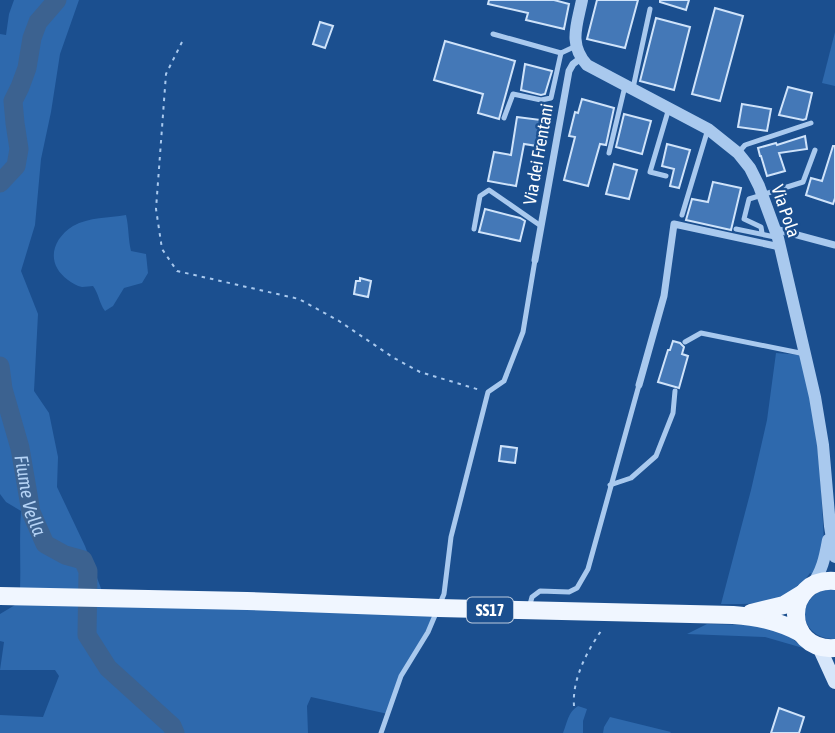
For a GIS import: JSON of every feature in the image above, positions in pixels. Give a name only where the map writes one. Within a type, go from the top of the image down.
[{"type":"main road","points":[[733,615],[776,608],[824,581],[835,581]]},
{"type":"main road","points":[[807,589],[798,601],[797,625],[807,640],[827,647],[835,682]]},
{"type":"main road","name":"SS17","points":[[9,597],[733,615]]},
{"type":"main road","points":[[733,615],[776,621],[801,633]]},
{"type":"street","points":[[578,52],[575,34],[582,0]]},
{"type":"street","name":"Via Pola","points":[[578,52],[590,68],[708,129],[738,153],[750,168],[778,238],[805,354],[821,434],[835,557]]},
{"type":"street","name":"Via dei Frentani","points":[[535,260],[569,71],[578,52]]},
{"type":"street","points":[[639,385],[664,296],[674,224],[835,245]]},
{"type":"street","name":"Via Pola","points":[[807,589],[818,576],[823,564],[830,526]]},
{"type":"lane","points":[[609,153],[650,9]]},
{"type":"lane","points":[[493,34],[561,53],[578,52]]},
{"type":"lane","points":[[505,118],[513,94],[541,100],[551,98],[561,53]]},
{"type":"lane","points":[[666,176],[650,172],[669,108]]},
{"type":"lane","points":[[738,153],[745,145],[811,122]]},
{"type":"lane","points":[[682,215],[708,129]]},
{"type":"lane","points":[[762,233],[761,227],[744,219],[749,200],[803,182],[814,150]]},
{"type":"lane","points":[[474,229],[480,196],[489,190],[541,226]]},
{"type":"lane","points":[[736,229],[778,238]]},
{"type":"lane","points":[[381,733],[401,676],[428,632],[444,594],[451,537],[488,392],[505,381],[523,332],[535,260]]},
{"type":"lane","points":[[685,342],[701,333],[805,354]]},
{"type":"lane","points":[[529,611],[532,597],[540,591],[569,592],[577,588],[587,569],[639,385]]},
{"type":"lane","points":[[610,485],[631,478],[656,456],[673,413],[676,391]]},
{"type":"path","points":[[182,42],[166,74],[156,209],[162,249],[177,271],[299,299],[420,372],[488,392]]},
{"type":"path","points":[[574,706],[573,695],[587,652],[601,631],[604,613]]},
{"type":"shaded area","points":[[14,0],[79,0],[60,54],[41,159],[35,225],[21,271],[38,314],[34,391],[49,413],[58,457],[57,487],[85,546],[102,591],[20,590],[21,511],[6,502],[0,494],[0,34],[6,35]]},
{"type":"shaded area","points":[[835,32],[835,86],[822,83]]},
{"type":"shaded area","points":[[126,215],[131,251],[146,254],[148,273],[142,283],[124,288],[113,306],[105,311],[93,286],[78,286],[61,274],[56,267],[54,252],[60,238],[73,226],[92,219]]},
{"type":"shaded area","points":[[776,353],[802,355],[812,397],[824,541],[814,575],[810,573],[792,592],[771,601],[721,604],[767,420]]},
{"type":"shaded area","points":[[822,590],[835,590],[835,639],[824,638],[815,633],[806,620],[807,604]]},
{"type":"shaded area","points":[[15,605],[246,608],[435,616],[400,676],[388,714],[311,697],[307,706],[308,733],[0,733],[0,715],[43,717],[59,676],[55,670],[0,670],[4,642],[0,641],[0,614]]},
{"type":"shaded area","points":[[707,624],[750,625],[785,632],[803,648],[765,637],[687,634]]},
{"type":"shaded area","points":[[578,706],[587,709],[583,733],[563,733],[570,715]]},
{"type":"shaded area","points":[[610,717],[671,732],[603,733]]},
{"type":"building","points":[[489,0],[554,0],[569,4],[564,29],[526,20],[528,13],[488,4]]},
{"type":"building","points":[[597,0],[638,0],[625,48],[587,39]]},
{"type":"building","points":[[660,0],[689,0],[686,10]]},
{"type":"building","points":[[715,8],[743,16],[720,101],[692,94]]},
{"type":"building","points":[[656,18],[690,27],[674,90],[640,81]]},
{"type":"building","points":[[320,22],[333,26],[325,48],[313,44]]},
{"type":"building","points":[[445,41],[515,61],[499,119],[478,113],[483,94],[434,80]]},
{"type":"building","points":[[525,64],[552,71],[545,94],[521,90]]},
{"type":"building","points":[[788,87],[812,93],[806,119],[779,115]]},
{"type":"building","points":[[582,99],[614,108],[606,145],[600,144],[588,186],[564,180],[575,137],[569,136],[575,112],[578,113]]},
{"type":"building","points":[[742,104],[771,109],[767,131],[738,127]]},
{"type":"building","points":[[624,114],[651,121],[642,154],[616,147]]},
{"type":"building","points":[[517,117],[541,120],[537,146],[524,144],[516,186],[488,181],[494,152],[511,155]]},
{"type":"building","points":[[805,136],[807,149],[779,153],[785,171],[767,176],[758,148]]},
{"type":"building","points":[[667,144],[690,150],[679,188],[670,186],[674,169],[662,166]]},
{"type":"building","points":[[833,146],[833,204],[806,195],[811,178],[822,181]]},
{"type":"building","points":[[614,164],[637,170],[629,199],[606,194]]},
{"type":"building","points":[[713,182],[741,188],[731,230],[686,220],[692,199],[708,202]]},
{"type":"building","points":[[485,209],[525,221],[520,241],[479,232]]},
{"type":"building","points":[[360,278],[371,281],[368,297],[354,294],[356,281],[360,281]]},
{"type":"building","points":[[673,341],[684,347],[682,354],[688,356],[679,388],[658,382]]},
{"type":"building","points":[[501,446],[517,448],[515,463],[499,461]]},
{"type":"building","points":[[779,708],[804,717],[799,733],[771,733]]},
{"type":"waterway","name":"Fiume Vella","points":[[0,183],[16,166],[19,149],[13,101],[27,68],[32,38],[38,22],[57,0]]},
{"type":"waterway","name":"Fiume Vella","points":[[0,366],[3,389],[20,448],[31,512],[45,544],[65,555],[83,560],[88,571],[87,635],[108,668],[172,726],[175,733]]}]
